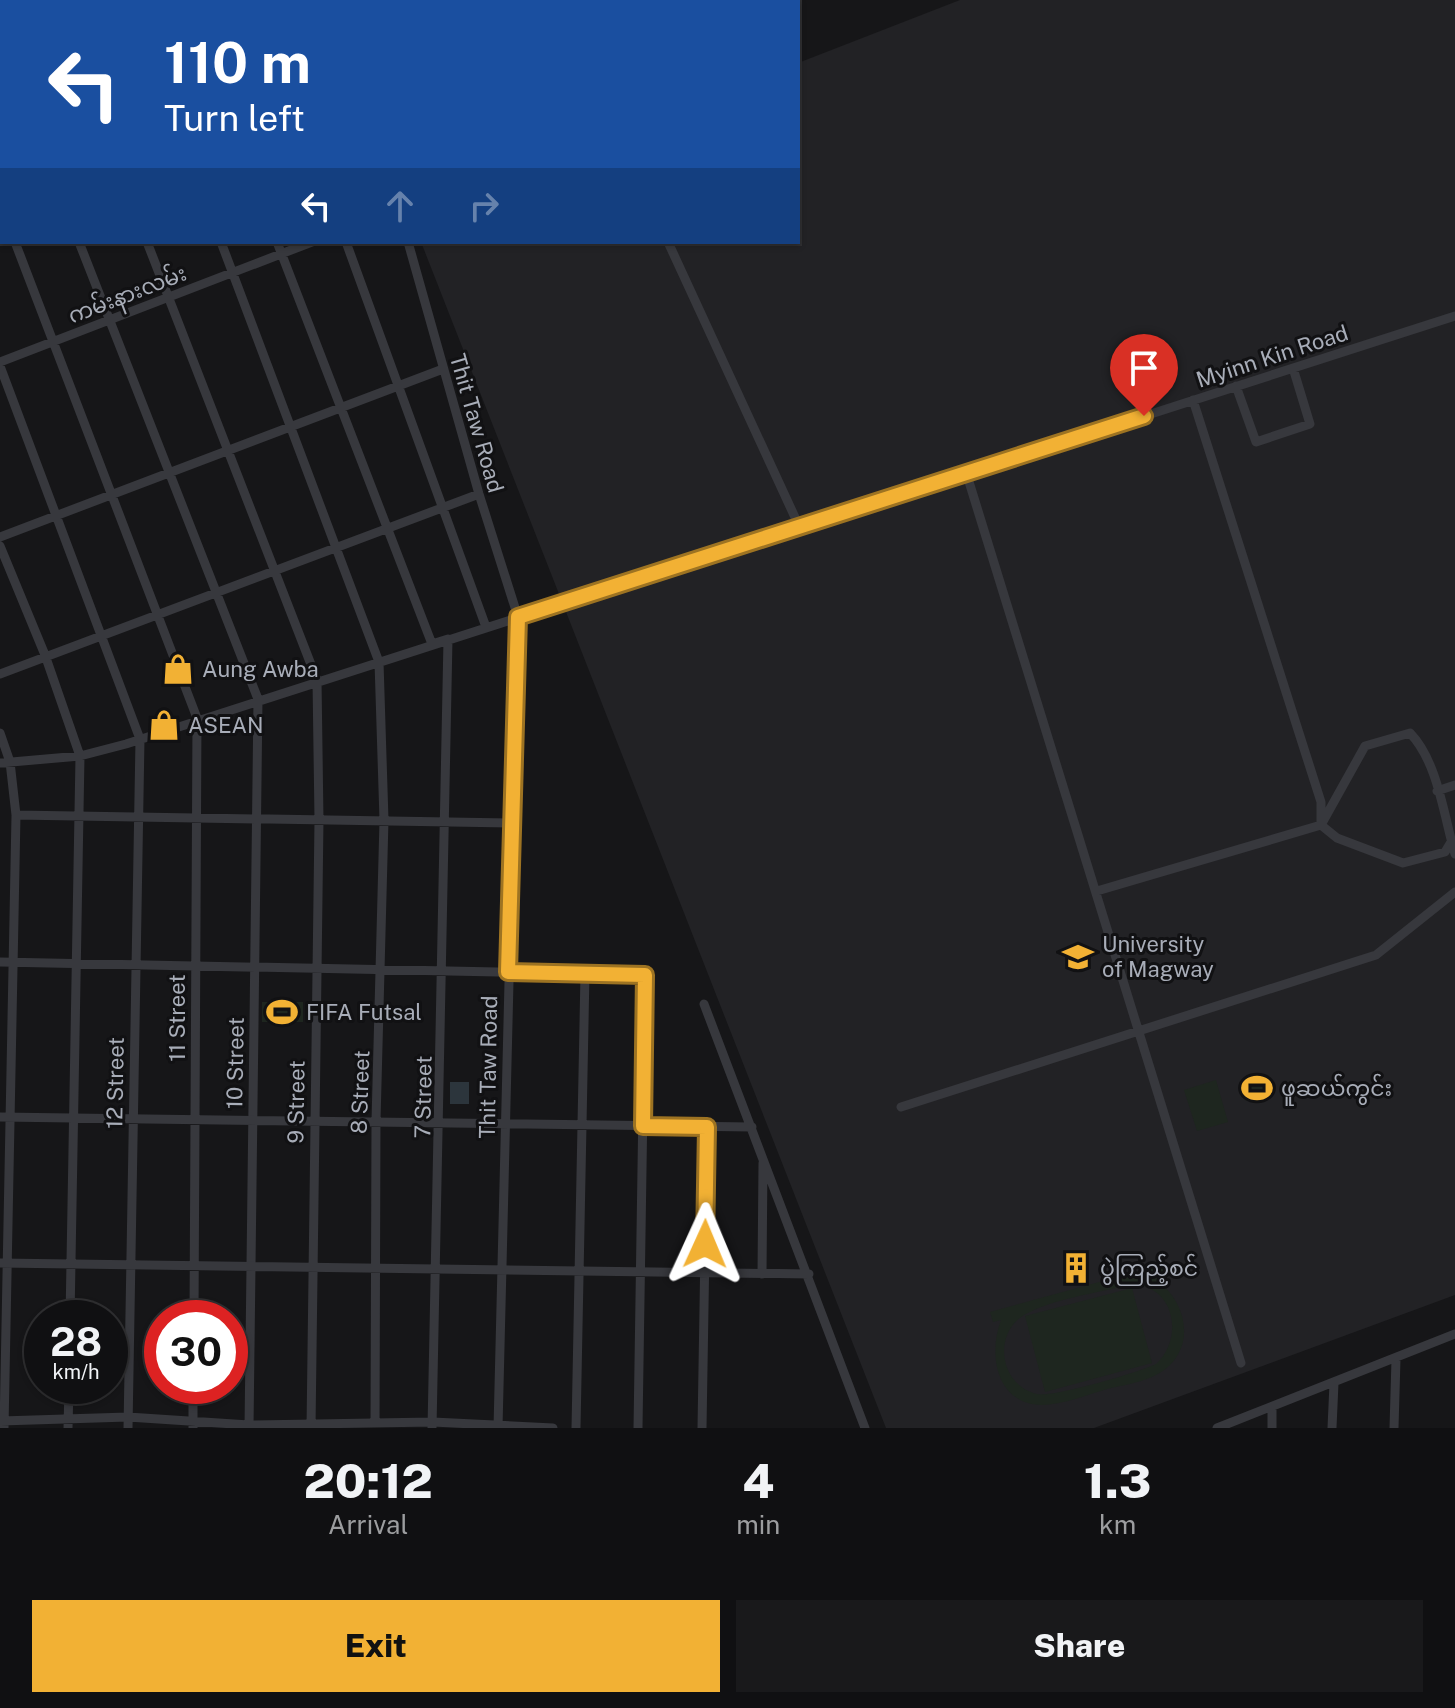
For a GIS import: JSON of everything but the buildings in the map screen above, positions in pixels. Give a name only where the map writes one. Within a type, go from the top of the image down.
[{"type":"street","points":[[16,244],[197,718]]},
{"type":"street","points":[[80,244],[258,699]]},
{"type":"street","points":[[148,244],[317,680]]},
{"type":"street","name":"8 Street","points":[[222,244],[379,662],[384,820],[376,1121],[375,1426]]},
{"type":"street","points":[[278,244],[432,644]]},
{"type":"street","name":"ကမ်းနားလမ်း","points":[[0,364],[306,244]]},
{"type":"street","points":[[347,244],[486,627]]},
{"type":"street","name":"Thit Taw Road","points":[[409,244],[479,494],[518,617],[498,1426]]},
{"type":"street","points":[[669,244],[799,526]]},
{"type":"street","name":"Myinn Kin Road","points":[[5,762],[80,756],[140,739],[197,718],[1455,316]]},
{"type":"street","points":[[0,364],[54,516],[140,739]]},
{"type":"street","points":[[1236,386],[1256,442],[1310,424],[1293,368]]},
{"type":"street","points":[[0,537],[443,369]]},
{"type":"street","points":[[1193,400],[1317,787],[1321,825],[1337,838],[1403,863],[1445,852],[1451,842]]},
{"type":"street","points":[[966,472],[1241,1363]]},
{"type":"street","points":[[0,674],[337,550],[479,494]]},
{"type":"street","points":[[0,546],[45,655],[80,756],[70,1300]]},
{"type":"street","name":"7 Street","points":[[432,1425],[441,1123],[448,639]]},
{"type":"street","name":"9 Street","points":[[311,1426],[319,820],[317,680]]},
{"type":"street","name":"10 Street","points":[[249,1426],[258,699]]},
{"type":"street","name":"11 Street","points":[[194,1300],[197,718]]},
{"type":"street","points":[[0,733],[16,815],[5,1117],[3,1423],[553,1428]]},
{"type":"street","points":[[1097,891],[1321,825],[1365,746],[1382,738],[1410,733],[1420,743],[1455,854]]},
{"type":"street","name":"12 Street","points":[[128,1422],[140,739]]},
{"type":"street","points":[[1437,791],[1455,785]]},
{"type":"street","points":[[16,815],[511,823]]},
{"type":"street","points":[[901,1107],[1376,955],[1455,892]]},
{"type":"street","points":[[0,962],[382,967],[645,975],[638,1428]]},
{"type":"street","points":[[576,1428],[585,973]]},
{"type":"street","points":[[704,1004],[865,1428]]},
{"type":"street","points":[[5,1117],[752,1127]]},
{"type":"street","points":[[702,1428],[707,1127]]},
{"type":"street","points":[[762,1274],[763,1156]]},
{"type":"street","points":[[4,1263],[809,1274]]},
{"type":"street","points":[[1217,1428],[1455,1334]]},
{"type":"street","points":[[1394,1428],[1396,1359]]},
{"type":"street","points":[[1332,1428],[1334,1383]]},
{"type":"street","points":[[68,1424],[69,1404]]},
{"type":"street","points":[[1272,1407],[1272,1428]]},
{"type":"shaded area","name":"University of Magway","points":[[960,0],[1455,0],[1455,1295],[1094,1428],[886,1428],[422,244],[800,244],[800,62]]},
{"type":"shaded area","name":"FIFA Futsal","points":[[262,1002],[303,1002],[303,1022],[262,1022]]},
{"type":"shaded area","name":"ဖူဆယ်ကွင်း","points":[[1269,1075],[1275,1092],[1246,1101],[1240,1085]]},
{"type":"shaded area","points":[[1216,1080],[1228,1122],[1197,1131],[1184,1090]]},
{"type":"shaded area","points":[[450,1082],[469,1082],[469,1104],[450,1104]]},
{"type":"shaded area","points":[[1165,1264],[1168,1276],[1156,1280],[1179,1308],[1183,1320],[1183,1343],[1170,1365],[1149,1378],[1066,1402],[1041,1405],[1014,1396],[1005,1387],[999,1375],[995,1347],[1001,1320],[993,1322],[990,1312]],"holes":[[[1127,1285],[1155,1291],[1170,1312],[1171,1340],[1156,1364],[1096,1384],[1046,1394],[1024,1389],[1014,1380],[1004,1357],[1008,1333],[1015,1322],[1050,1304]]]},
{"type":"shaded area","points":[[1132,1288],[1152,1363],[1045,1392],[1025,1316]]},
{"type":"place","name":"Aung Awba","points":[[178,669]]},
{"type":"place","name":"ASEAN","points":[[164,725]]},
{"type":"place","name":"University of Magway","points":[[1078,957]]},
{"type":"place","name":"FIFA Futsal","points":[[282,1012]]},
{"type":"place","name":"ဖူဆယ်ကွင်း","points":[[1257,1088]]},
{"type":"place","name":"ပွဲကြည့်စင်","points":[[1076,1268]]},
{"type":"route","points":[[705,1244],[707,1127],[643,1126],[645,975],[508,972],[518,617],[1144,416]]}]
